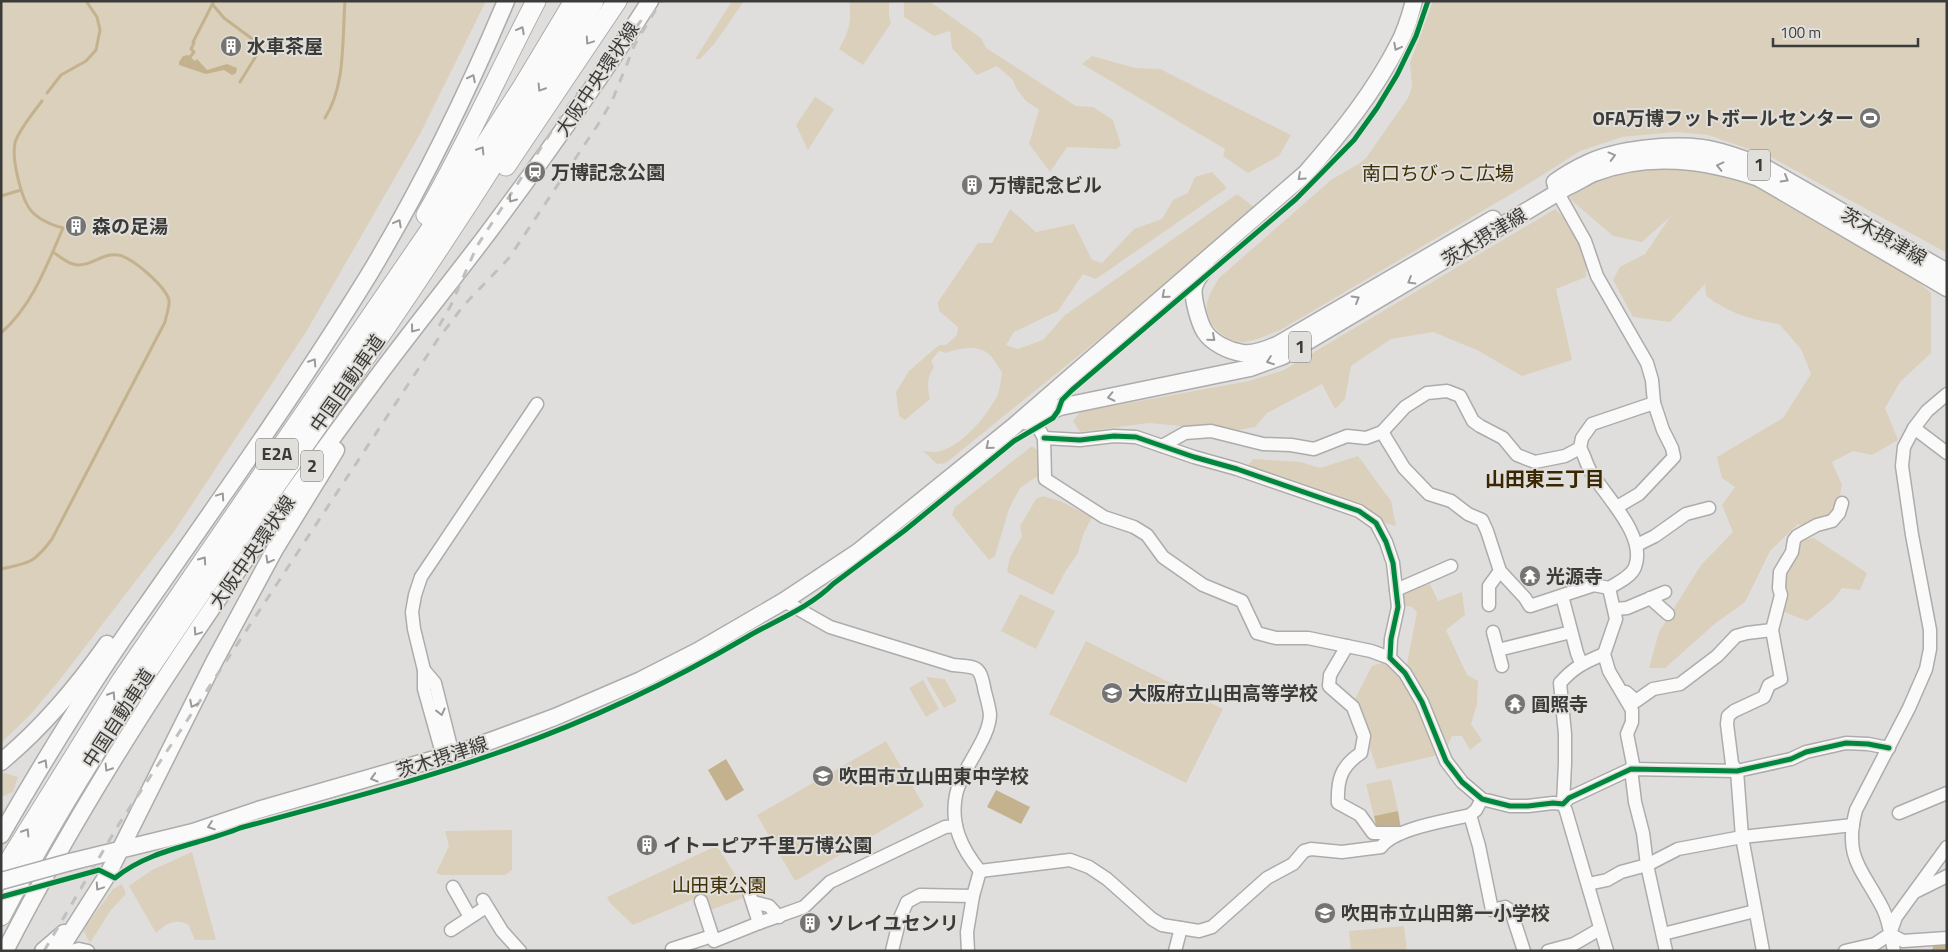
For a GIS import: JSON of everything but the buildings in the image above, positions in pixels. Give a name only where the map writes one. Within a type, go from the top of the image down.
[{"type":"highway","points":[[328,397],[333,366],[408,246],[449,174],[536,1]]},
{"type":"highway","name":"中国自動車道","points":[[1,916],[81,776],[131,697],[243,531],[574,1]]},
{"type":"highway","name":"中国自動車道","points":[[1,874],[121,682],[224,529],[328,397],[466,206],[594,1]]},
{"type":"highway","points":[[328,397],[376,349],[457,240],[617,1]]},
{"type":"main road","points":[[1,835],[98,678],[292,393],[374,265],[430,164],[481,61],[506,1]]},
{"type":"main road","name":"大阪中央環状線","points":[[5,951],[59,850],[134,727],[247,559],[373,382],[527,179],[650,1]]},
{"type":"main road","name":"茨木摂津線","points":[[1,890],[120,850],[193,832],[258,810],[420,765],[555,717],[641,680],[698,651],[784,601],[858,552],[1013,426],[1306,173],[1343,131],[1372,88],[1399,44],[1414,1]]},
{"type":"main road","name":"茨木摂津線","points":[[1013,426],[1060,406],[1250,368],[1283,356],[1555,189],[1589,162],[1618,154],[1660,147],[1702,148],[1736,156],[1764,167],[1947,272]]},
{"type":"main road","name":"茨木摂津線","points":[[1218,249],[1194,286],[1197,310],[1205,332],[1222,347],[1243,353],[1261,351],[1279,344],[1555,189],[1594,173],[1621,166],[1660,160],[1698,162],[1733,169],[1759,178],[1947,288]]},
{"type":"main road","points":[[59,951],[103,881],[214,662],[283,536],[338,447],[373,382]]},
{"type":"main road","points":[[1,762],[34,733],[58,708],[134,608],[148,592],[164,579]]},
{"type":"main road","name":"茨木摂津線","points":[[1,881],[67,868]]},
{"type":"main road","points":[[43,951],[76,923]]},
{"type":"street","points":[[1555,189],[1585,241],[1597,276],[1647,363],[1652,380],[1654,403],[1674,457],[1639,494],[1617,507]]},
{"type":"street","points":[[1162,446],[1184,432],[1211,431],[1264,444],[1291,445],[1314,449],[1347,436],[1366,438],[1382,432],[1405,407],[1428,393],[1448,391],[1460,396],[1473,421],[1503,438],[1517,455],[1535,462],[1565,456],[1580,448]]},
{"type":"street","points":[[1894,951],[1884,910],[1853,853],[1852,825],[1856,810],[1889,748],[1926,669],[1930,649],[1930,630],[1912,536],[1902,466],[1904,447],[1914,428],[1927,411],[1947,394]]},
{"type":"street","points":[[1382,432],[1404,468],[1429,494],[1451,501],[1468,514],[1482,520],[1500,571],[1530,606],[1594,585],[1608,588],[1626,578],[1635,568],[1637,545],[1617,507],[1590,471],[1580,448],[1582,438],[1592,424],[1654,403]]},
{"type":"street","points":[[447,756],[450,742],[434,683],[424,670],[414,629],[412,612],[415,595],[421,577],[537,404]]},
{"type":"street","points":[[1033,418],[1044,438],[1046,479],[1104,517],[1134,527],[1147,536],[1163,557],[1203,585],[1242,601],[1257,632],[1276,638],[1308,638],[1371,651],[1390,658],[1405,673],[1422,702],[1446,761],[1462,782],[1482,799],[1510,806],[1563,804],[1569,798],[1631,769],[1737,771],[1791,759],[1806,752],[1846,743],[1868,744],[1889,748]]},
{"type":"street","points":[[1914,428],[1947,453]]},
{"type":"street","points":[[1044,438],[1080,440],[1114,436],[1136,437],[1359,511],[1376,523],[1386,542],[1393,562],[1398,608],[1391,639],[1390,658]]},
{"type":"street","points":[[1763,951],[1742,837],[1737,771],[1732,764],[1727,724],[1728,716],[1734,711],[1764,697],[1769,685],[1781,679],[1772,630],[1781,595],[1779,588],[1780,572],[1792,552],[1794,540],[1797,536],[1817,525],[1832,521],[1839,513],[1842,503]]},
{"type":"street","points":[[1637,545],[1655,536],[1686,514],[1709,508]]},
{"type":"street","points":[[1396,590],[1451,566]]},
{"type":"street","points":[[1489,605],[1489,586],[1500,571]]},
{"type":"street","points":[[1608,588],[1615,609],[1616,619],[1604,654],[1609,672],[1632,710],[1632,722],[1627,734],[1635,802],[1643,833],[1647,865],[1666,951]]},
{"type":"street","points":[[1615,609],[1627,608],[1665,592]]},
{"type":"street","points":[[1562,596],[1581,663]]},
{"type":"street","points":[[1650,598],[1668,614]]},
{"type":"street","points":[[784,601],[830,627],[953,665],[974,667],[982,673],[990,714],[987,727],[958,785],[955,797],[956,826],[960,841],[967,855],[980,871]]},
{"type":"street","points":[[1618,686],[1636,701],[1653,689],[1680,684],[1717,656],[1736,636],[1772,630]]},
{"type":"street","points":[[1493,632],[1502,666]]},
{"type":"street","points":[[1498,650],[1527,648],[1571,632]]},
{"type":"street","points":[[1347,646],[1330,675],[1329,686],[1353,707],[1364,736],[1361,753],[1350,760],[1340,776],[1337,786],[1338,803],[1360,815],[1373,833],[1399,833],[1470,815],[1476,810],[1482,799]]},
{"type":"street","points":[[1604,654],[1581,663],[1560,683],[1565,734],[1563,804],[1607,951]]},
{"type":"street","points":[[1899,813],[1947,793]]},
{"type":"street","points":[[1470,815],[1492,910],[1505,907],[1511,911],[1524,951]]},
{"type":"street","points":[[1588,884],[1607,880],[1621,872],[1647,865],[1678,848],[1742,837],[1852,825]]},
{"type":"street","points":[[701,901],[714,941],[804,907],[830,882],[946,826],[956,826]]},
{"type":"street","points":[[980,871],[1070,860],[1089,867],[1107,879],[1152,919],[1162,925],[1199,931],[1212,927],[1267,878],[1292,864],[1304,851],[1311,849],[1342,852],[1381,847],[1384,842],[1399,833]]},
{"type":"street","points":[[1845,951],[1874,944],[1890,934],[1896,917],[1947,847]]},
{"type":"street","points":[[968,951],[967,932],[973,896],[980,871]]},
{"type":"street","points":[[1914,892],[1947,876]]},
{"type":"street","points":[[453,887],[470,917]]},
{"type":"street","points":[[892,951],[900,918],[907,902],[920,895],[973,896]]},
{"type":"street","points":[[760,923],[751,897],[769,906],[779,917]]},
{"type":"street","points":[[450,930],[470,917],[484,904],[502,931],[520,951]]},
{"type":"street","points":[[1663,934],[1756,911]]},
{"type":"street","points":[[1175,951],[1181,928]]},
{"type":"street","points":[[1548,951],[1574,944],[1600,929]]},
{"type":"street","points":[[1890,934],[1903,941],[1947,938]]},
{"type":"street","points":[[672,949],[691,947],[712,936]]},
{"type":"green space","points":[[1,1],[486,1],[420,134],[306,332],[175,530],[58,682],[29,716],[1,743]]},
{"type":"green space","points":[[732,1],[744,1],[715,43],[700,59],[695,59]]},
{"type":"green space","points":[[849,1],[889,1],[891,23],[863,65],[839,49],[849,26]]},
{"type":"green space","points":[[904,1],[929,1],[981,38],[986,48],[1076,106],[1093,107],[1113,120],[1121,145],[1117,149],[1067,147],[1050,172],[1029,144],[1039,110],[1026,101],[1016,88],[1013,80],[997,66],[977,75],[952,48],[950,31],[934,36],[904,17]]},
{"type":"green space","name":"南口ちびっこ広場","points":[[1433,1],[1947,1],[1947,253],[1769,156],[1708,135],[1675,132],[1622,137],[1580,151],[1533,181],[1282,329],[1245,342],[1238,342],[1226,337],[1215,328],[1208,316],[1207,306],[1212,289],[1219,278],[1331,180],[1366,158],[1408,98],[1412,87],[1410,63]]},
{"type":"green space","points":[[1092,56],[1135,68],[1160,69],[1291,135],[1279,156],[1248,173],[1223,156],[1225,149],[1082,64]]},
{"type":"green space","points":[[815,97],[834,109],[808,150],[796,125]]},
{"type":"green space","points":[[1696,166],[1754,182],[1900,266],[1931,293],[1931,353],[1900,382],[1885,408],[1898,440],[1872,455],[1853,451],[1832,462],[1842,485],[1835,520],[1820,531],[1798,524],[1770,551],[1745,602],[1717,622],[1665,668],[1649,668],[1659,632],[1701,565],[1733,532],[1722,505],[1735,487],[1722,478],[1717,457],[1783,418],[1811,374],[1801,349],[1779,324],[1749,318],[1723,307],[1706,296],[1705,284],[1670,322],[1633,317],[1613,280],[1620,267],[1645,254],[1670,217],[1642,242],[1613,236],[1570,199],[1575,188],[1635,167]]},
{"type":"green space","points":[[1212,172],[1227,188],[1096,279],[1083,274],[1058,311],[1014,332],[1006,345],[1018,349],[1043,340],[1065,315],[1237,194],[1258,210],[946,463],[937,464],[923,451],[935,452],[944,450],[963,439],[986,413],[998,393],[1002,373],[991,356],[975,348],[946,353],[939,351],[931,361],[934,367],[928,382],[930,399],[905,420],[899,416],[896,392],[909,371],[939,345],[946,345],[957,335],[958,327],[939,311],[938,302],[978,243],[992,243],[1010,209],[1036,232],[1074,224],[1092,260],[1102,263],[1134,229],[1162,219],[1173,200],[1188,193],[1195,177]]},
{"type":"green space","points":[[1555,209],[1588,241],[1586,277],[1556,289],[1572,360],[1522,376],[1477,350],[1433,332],[1391,339],[1351,366],[1345,399],[1335,409],[1322,384],[1267,413],[1255,427],[1234,431],[1149,423],[1080,432],[1073,421],[1080,412],[1249,381],[1284,370]]},
{"type":"green space","points":[[1032,446],[1038,451],[1039,475],[1020,488],[1009,509],[995,556],[989,560],[952,515],[955,507]]},
{"type":"green space","points":[[1358,456],[1391,501],[1396,526],[1378,521],[1365,506],[1244,470],[1253,459],[1300,462],[1320,468]]},
{"type":"green space","points":[[1043,496],[1060,501],[1092,517],[1083,535],[1078,553],[1053,595],[1007,572],[1010,557],[1022,536],[1020,526],[1036,499]]},
{"type":"green space","points":[[1814,538],[1867,573],[1860,590],[1842,588],[1832,601],[1807,621],[1777,609],[1794,541]]},
{"type":"green space","points":[[1430,584],[1438,601],[1462,592],[1465,615],[1446,630],[1467,675],[1478,681],[1477,704],[1471,724],[1482,740],[1470,750],[1462,736],[1452,736],[1447,747],[1407,664],[1417,612],[1412,607],[1403,605],[1401,593]]},
{"type":"green space","points":[[1020,594],[1055,611],[1036,649],[1001,631]]},
{"type":"green space","points":[[1086,641],[1223,709],[1186,783],[1049,714]]},
{"type":"green space","points":[[1385,662],[1401,675],[1417,705],[1439,755],[1377,769],[1354,701],[1372,666]]},
{"type":"green space","points":[[926,677],[945,679],[957,701],[944,708]]},
{"type":"green space","points":[[923,680],[939,709],[926,717],[909,688]]},
{"type":"green space","points":[[886,741],[924,806],[795,881],[757,815]]},
{"type":"green space","points":[[1,772],[18,777],[13,792],[1,797]]},
{"type":"green space","points":[[1391,779],[1398,811],[1374,816],[1366,784]]},
{"type":"green space","points":[[512,830],[512,870],[505,875],[441,875],[436,873],[449,846],[445,831]]},
{"type":"green space","name":"山田東公園","points":[[714,847],[719,849],[738,879],[745,897],[708,911],[701,896],[633,925],[610,903],[607,897]]},
{"type":"green space","points":[[192,852],[216,940],[195,940],[188,924],[178,922],[167,924],[156,933],[129,886],[152,870]]},
{"type":"green space","points":[[122,884],[126,894],[111,910],[90,943],[83,930],[113,889]]},
{"type":"green space","points":[[1404,926],[1407,951],[1351,951],[1349,931]]},
{"type":"shaded area","points":[[188,55],[195,61],[197,59],[207,70],[227,64],[237,68],[236,73],[232,75],[224,70],[206,74],[179,65],[183,56]]},
{"type":"shaded area","points":[[726,759],[744,790],[726,801],[708,770]]},
{"type":"shaded area","points":[[996,790],[1030,807],[1021,824],[987,807]]},
{"type":"shaded area","points":[[1398,811],[1401,829],[1377,830],[1374,816]]},
{"type":"waterway","points":[[47,93],[61,75],[86,61],[96,50],[100,30],[97,17],[86,1]]},
{"type":"waterway","points":[[190,57],[194,52],[191,49],[193,42],[214,1]]},
{"type":"waterway","points":[[325,118],[332,105],[340,76],[345,1]]},
{"type":"waterway","points":[[213,5],[224,18],[251,38],[256,46],[256,56],[240,82]]},
{"type":"waterway","points":[[1,333],[30,298],[45,270],[63,228],[43,220],[30,210],[22,195],[16,167],[14,151],[16,139],[42,101]]},
{"type":"waterway","points":[[1,196],[21,190]]},
{"type":"waterway","points":[[1,569],[31,561],[41,553],[52,539],[165,322],[169,305],[166,294],[155,280],[139,266],[124,257],[118,255],[106,256],[79,265],[68,262],[53,252]]},
{"type":"waterway","points":[[1941,951],[1947,947]]},
{"type":"railway","points":[[44,951],[119,824],[438,339],[464,305],[509,258],[599,123],[612,101],[635,44],[661,1]]},
{"type":"railway","points":[[439,326],[451,305],[477,246],[570,103],[591,76],[622,46],[643,18]]},
{"type":"cycle path","points":[[1,897],[99,870],[115,878],[144,860],[175,848],[431,775],[527,742],[592,716],[655,687],[803,607],[904,531],[1014,441],[1053,418],[1062,400],[1072,390],[1296,199],[1354,140],[1377,108],[1397,75],[1416,36],[1428,1]]},
{"type":"cycle path","points":[[1044,438],[1080,440],[1114,436],[1136,437],[1359,511],[1376,523],[1386,542],[1393,563],[1398,607],[1391,639],[1390,658],[1405,673],[1422,702],[1446,761],[1462,782],[1482,799],[1510,806],[1563,804],[1569,798],[1631,769],[1737,771],[1791,759],[1806,752],[1846,743],[1868,744],[1889,748]]},
{"type":"place","name":"水車茶屋","points":[[231,46]]},
{"type":"place","name":"OFA万博フットボールセンター","points":[[1870,118]]},
{"type":"place","name":"万博記念公園","points":[[535,172]]},
{"type":"place","name":"万博記念ビル","points":[[972,185]]},
{"type":"place","name":"森の足湯","points":[[76,226]]},
{"type":"place","name":"光源寺","points":[[1530,576]]},
{"type":"place","name":"大阪府立山田高等学校","points":[[1112,693]]},
{"type":"place","name":"圓照寺","points":[[1515,704]]},
{"type":"place","name":"吹田市立山田東中学校","points":[[823,776]]},
{"type":"place","name":"イトーピア千里万博公園","points":[[647,845]]},
{"type":"place","name":"吹田市立山田第一小学校","points":[[1325,913]]},
{"type":"place","name":"ソレイユセンリ","points":[[810,923]]},
{"type":"district","name":"山田東三丁目","points":[[1545,479]]}]
